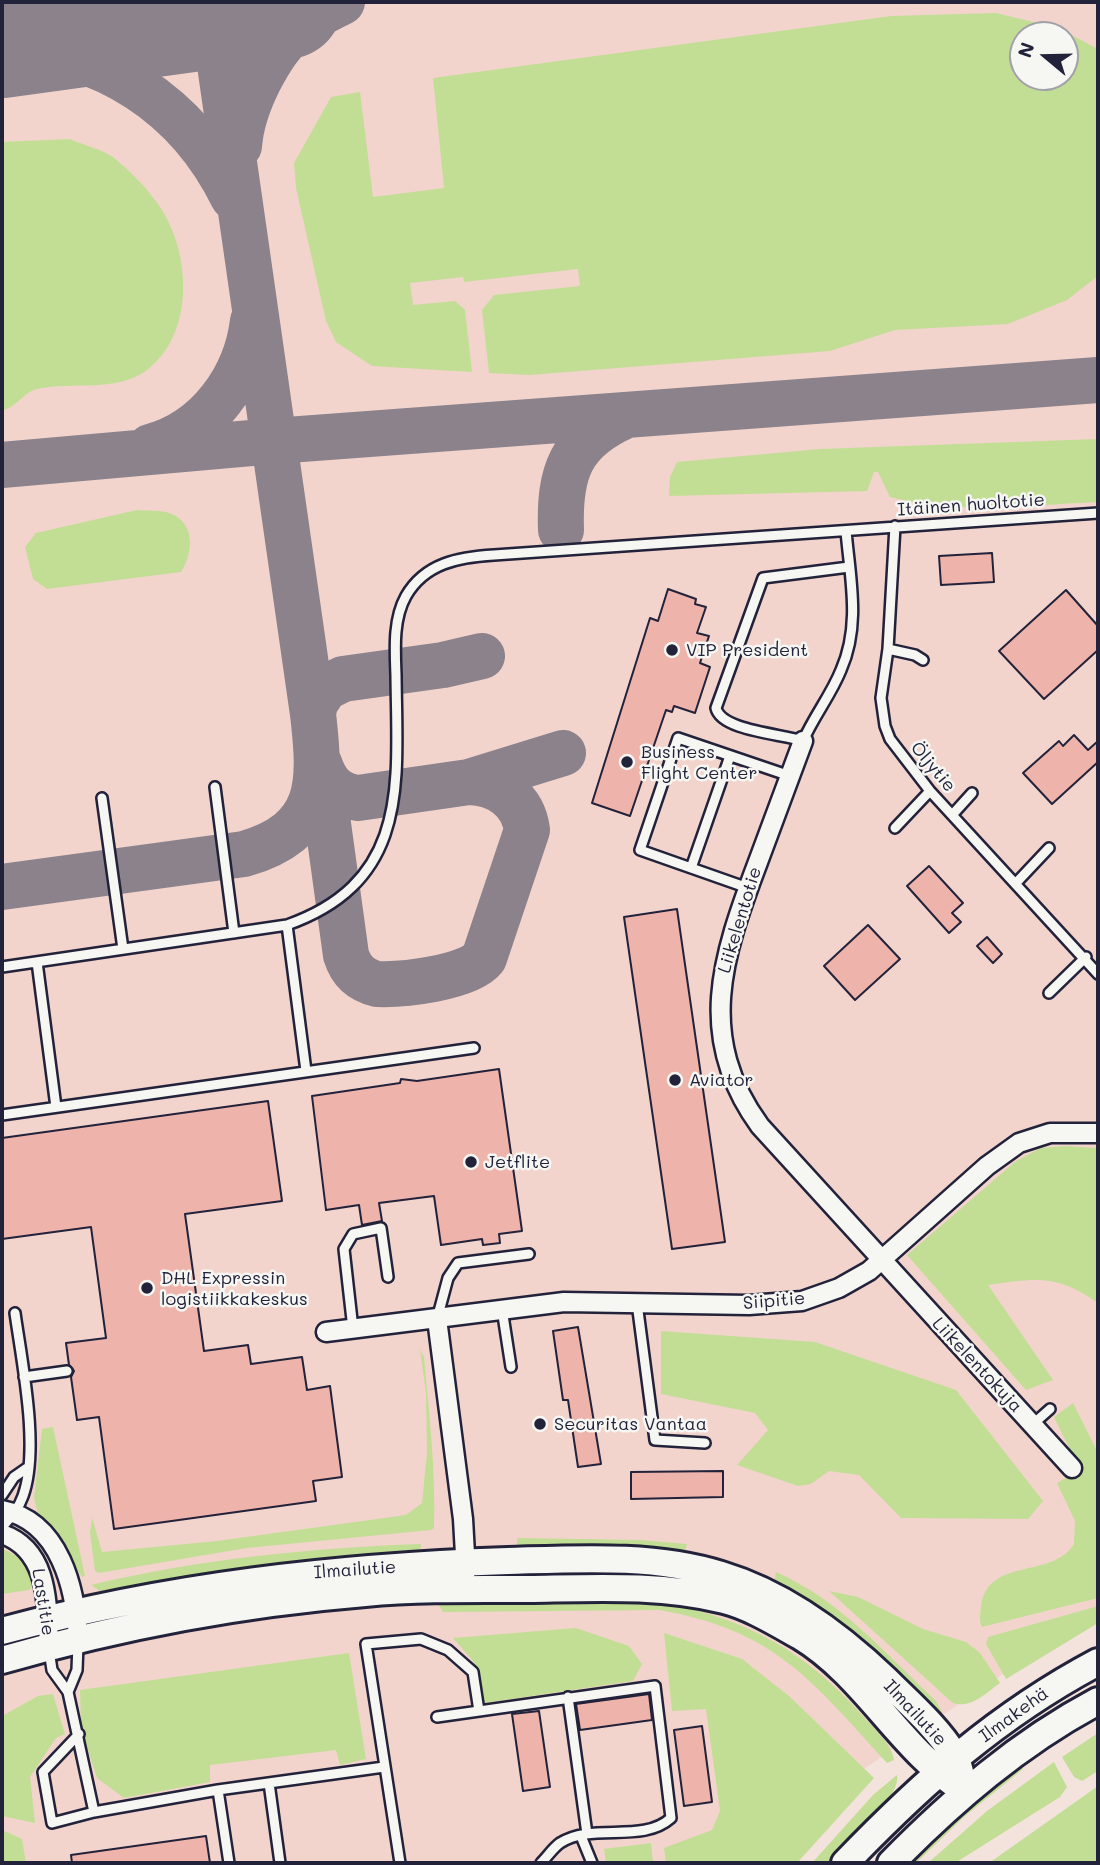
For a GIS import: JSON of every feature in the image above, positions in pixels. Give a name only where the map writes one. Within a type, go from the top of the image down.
[{"type":"main road","name":"Ilmailutie","points":[[2,1631],[48,1618],[220,1584],[330,1571],[567,1559],[636,1562],[719,1574],[787,1604],[854,1650],[936,1731],[945,1765]]},
{"type":"main road","name":"Ilmailutie","points":[[2,1660],[148,1623],[366,1592],[466,1589],[669,1590],[727,1601],[801,1637],[840,1667],[945,1765],[965,1791]]},
{"type":"main road","name":"Ilmakehä","points":[[845,1863],[945,1765],[1047,1690],[1098,1662]]},
{"type":"main road","name":"Ilmakehä","points":[[891,1863],[965,1791],[1057,1723],[1098,1701]]},
{"type":"street","name":"Liikelentotie","points":[[803,741],[748,888],[719,989],[721,1034],[738,1093],[760,1126],[881,1262]]},
{"type":"street","name":"Siipitie","points":[[326,1332],[564,1302],[748,1305],[802,1301],[839,1288],[881,1262],[987,1166],[1019,1143],[1050,1133],[1098,1133]]},
{"type":"street","name":"Liikelentokuja","points":[[881,1262],[1072,1468]]},
{"type":"street","points":[[437,1319],[466,1563],[466,1589]]},
{"type":"street","name":"Lastitie","points":[[8,1511],[38,1524],[58,1553],[77,1612],[78,1640]]},
{"type":"street","name":"Lastitie","points":[[2,1534],[11,1537],[36,1558],[48,1618],[49,1646]]},
{"type":"lane","name":"Itäinen huoltotie","points":[[2,967],[287,925],[305,918],[338,898],[355,883],[382,846],[397,785],[395,664],[399,611],[406,595],[432,569],[466,557],[1098,513]]},
{"type":"lane","name":"Öljytie","points":[[895,526],[888,649],[881,698],[885,726],[898,752],[930,791],[1086,957],[1098,974]]},
{"type":"lane","points":[[846,531],[853,612],[848,650],[841,670],[803,741],[760,733],[724,720],[716,708],[763,578],[849,567]]},
{"type":"lane","points":[[888,649],[915,654],[923,660]]},
{"type":"lane","points":[[748,888],[640,850],[678,738],[790,775]]},
{"type":"lane","points":[[691,868],[730,756]]},
{"type":"lane","points":[[215,787],[234,933]]},
{"type":"lane","points":[[895,828],[930,791]]},
{"type":"lane","points":[[953,814],[972,793]]},
{"type":"lane","points":[[102,797],[123,949]]},
{"type":"lane","points":[[1016,883],[1049,848]]},
{"type":"lane","points":[[287,925],[306,1071]]},
{"type":"lane","points":[[1049,993],[1086,957]]},
{"type":"lane","points":[[37,962],[56,1107]]},
{"type":"lane","points":[[2,1115],[474,1048]]},
{"type":"lane","points":[[353,1329],[344,1249],[353,1234],[381,1228],[388,1278]]},
{"type":"lane","points":[[437,1319],[448,1278],[458,1263],[529,1254]]},
{"type":"lane","points":[[637,1303],[655,1440],[705,1443]]},
{"type":"lane","points":[[502,1309],[511,1367]]},
{"type":"lane","points":[[2,1527],[8,1511],[24,1494],[31,1427],[15,1313]]},
{"type":"lane","points":[[24,1377],[67,1371]]},
{"type":"lane","points":[[1032,1425],[1050,1409]]},
{"type":"lane","points":[[2,1495],[14,1477],[27,1468]]},
{"type":"lane","points":[[400,1863],[366,1644],[421,1639],[449,1650],[473,1672],[479,1711]]},
{"type":"lane","points":[[68,1692],[77,1670],[78,1640]]},
{"type":"lane","points":[[49,1646],[52,1670],[68,1692],[94,1812]]},
{"type":"lane","points":[[437,1717],[655,1686],[671,1818],[660,1828],[584,1835],[560,1843],[541,1863]]},
{"type":"lane","points":[[568,1698],[584,1835],[592,1863]]},
{"type":"lane","points":[[79,1734],[43,1772],[52,1823],[94,1812],[218,1790],[384,1767]]},
{"type":"lane","points":[[269,1783],[280,1863]]},
{"type":"lane","points":[[218,1790],[229,1863]]},
{"type":"shaded area","points":[[2,2],[1098,2],[1098,1609],[858,1773],[779,1863],[2,1863]]},
{"type":"green space","points":[[996,13],[1029,21],[1009,21],[1009,91],[1079,91],[1079,39],[1098,49],[1098,276],[1067,300],[1008,324],[895,330],[830,351],[530,375],[489,373],[482,310],[494,295],[580,286],[578,269],[464,282],[463,277],[410,283],[413,305],[455,301],[465,310],[472,372],[372,366],[336,342],[326,321],[296,188],[294,163],[331,97],[360,92],[373,197],[444,188],[433,78],[891,16]]},
{"type":"green space","points":[[70,139],[114,158],[155,200],[176,241],[183,288],[181,312],[174,334],[163,354],[147,370],[135,377],[108,384],[37,389],[2,410],[2,142]]},
{"type":"green space","points":[[1098,439],[1098,502],[994,507],[916,503],[890,497],[878,472],[874,472],[867,491],[669,496],[670,477],[677,462],[820,449]]},
{"type":"green space","points":[[137,510],[166,512],[183,522],[190,538],[190,546],[181,572],[47,589],[33,579],[25,547],[36,533]]},
{"type":"green space","points":[[1041,1148],[1098,1148],[1098,1303],[1070,1287],[1046,1280],[988,1285],[1053,1380],[1026,1390],[907,1255],[1016,1161]]},
{"type":"green space","points":[[661,1331],[815,1342],[956,1390],[1043,1501],[1028,1519],[901,1518],[859,1475],[829,1471],[811,1484],[798,1486],[737,1465],[768,1430],[755,1413],[661,1394]]},
{"type":"green space","points":[[420,1350],[424,1357],[432,1442],[434,1528],[247,1548],[99,1573],[95,1571],[90,1533],[92,1518],[102,1552],[217,1541],[406,1515],[422,1503],[427,1453],[426,1393]]},
{"type":"green space","points":[[1073,1403],[1098,1453],[1098,1598],[982,1627],[981,1607],[986,1591],[995,1581],[1007,1574],[1051,1562],[1064,1555],[1074,1544],[1075,1521],[1057,1483],[1080,1470],[1054,1417]]},
{"type":"green space","points":[[53,1427],[85,1576],[82,1577],[39,1518],[34,1498],[42,1429]]},
{"type":"green space","points":[[517,1538],[640,1540],[687,1544],[684,1556],[517,1549]]},
{"type":"green space","points":[[421,1544],[420,1555],[409,1559],[254,1566],[100,1591],[91,1585],[173,1568],[255,1556]]},
{"type":"green space","points":[[2,1549],[15,1555],[27,1568],[32,1587],[29,1590],[2,1594]]},
{"type":"green space","points":[[776,1572],[821,1597],[861,1629],[936,1701],[942,1712],[940,1719],[774,1583]]},
{"type":"green space","points":[[829,1591],[858,1597],[923,1629],[966,1642],[980,1653],[1000,1683],[972,1702],[953,1703]]},
{"type":"green space","points":[[648,1600],[681,1606],[740,1625],[792,1653],[841,1692],[886,1743],[894,1760],[887,1763],[836,1707],[788,1663],[762,1645],[699,1619],[659,1610],[443,1612],[438,1604],[459,1601]]},
{"type":"green space","points":[[1098,1606],[1098,1623],[1006,1679],[986,1644],[988,1637]]},
{"type":"green space","points":[[576,1628],[629,1646],[642,1664],[633,1681],[484,1703],[474,1662],[453,1638]]},
{"type":"green space","points":[[664,1633],[742,1659],[789,1696],[874,1778],[797,1863],[666,1863],[664,1848],[712,1830],[720,1811],[706,1709],[672,1711]]},
{"type":"green space","points":[[349,1653],[366,1759],[340,1765],[336,1750],[210,1765],[210,1782],[124,1798],[97,1778],[81,1728],[80,1690]]},
{"type":"green space","points":[[53,1694],[65,1734],[56,1738],[30,1777],[35,1823],[2,1816],[2,1716],[38,1696]]},
{"type":"green space","points":[[1098,1733],[1098,1771],[1082,1781],[1074,1777],[1062,1757]]},
{"type":"green space","points":[[1054,1762],[1067,1787],[1060,1797],[955,1863],[928,1863],[987,1811]]},
{"type":"green space","points":[[1020,1763],[1023,1769],[965,1816],[916,1863],[904,1863]]},
{"type":"green space","points":[[897,1775],[896,1784],[883,1808],[833,1863],[812,1863],[873,1795]]},
{"type":"green space","points":[[1098,1786],[1098,1863],[989,1863]]},
{"type":"green space","points":[[2,1830],[22,1839],[26,1863],[2,1863]]},
{"type":"green space","points":[[651,1843],[653,1863],[606,1863],[604,1849]]},
{"type":"building","points":[[992,553],[994,582],[941,585],[939,556]]},
{"type":"building","name":"VIP President","points":[[668,589],[696,599],[695,604],[706,607],[697,633],[709,636],[700,663],[710,667],[695,713],[674,706],[672,712],[666,710],[630,816],[592,803],[650,618],[658,621]]},
{"type":"building","points":[[1066,590],[1098,626],[1098,650],[1044,699],[999,651]]},
{"type":"building","points":[[1074,735],[1088,750],[1098,741],[1098,762],[1052,804],[1023,773],[1059,741],[1063,746]]},
{"type":"building","points":[[929,866],[963,903],[952,913],[961,922],[949,933],[907,886]]},
{"type":"building","name":"Aviator","points":[[677,909],[725,1242],[672,1249],[624,917]]},
{"type":"building","points":[[868,925],[900,959],[855,1000],[824,966]]},
{"type":"building","points":[[987,937],[1002,954],[993,963],[977,946]]},
{"type":"building","points":[[499,1069],[522,1231],[499,1234],[500,1243],[483,1245],[482,1239],[441,1245],[434,1196],[379,1203],[382,1221],[362,1225],[359,1205],[326,1210],[312,1096],[400,1083],[401,1079],[417,1081]]},
{"type":"building","name":"DHL Expressin logistiikkakeskus","points":[[268,1101],[282,1201],[185,1214],[204,1351],[248,1345],[251,1364],[302,1357],[307,1390],[330,1386],[342,1477],[313,1481],[316,1501],[114,1529],[99,1417],[77,1420],[71,1377],[74,1371],[69,1365],[66,1343],[106,1338],[91,1227],[2,1239],[2,1138]]},
{"type":"building","points":[[578,1327],[601,1464],[578,1467],[568,1400],[563,1400],[553,1331]]},
{"type":"building","points":[[723,1471],[723,1497],[631,1499],[631,1472]]},
{"type":"building","points":[[649,1694],[652,1720],[580,1730],[576,1704]]},
{"type":"building","points":[[539,1711],[550,1787],[523,1791],[512,1714]]},
{"type":"building","points":[[702,1726],[712,1802],[684,1806],[674,1730]]},
{"type":"building","points":[[206,1836],[210,1863],[72,1863],[71,1855]]},
{"type":"taxiway","points":[[15,38],[66,29],[117,2]]},
{"type":"taxiway","points":[[2,887],[244,854],[270,844],[289,832],[303,818],[316,783],[313,714],[211,2]]},
{"type":"taxiway","points":[[239,146],[251,97],[277,50],[304,22],[342,2]]},
{"type":"taxiway","points":[[2,46],[75,58],[108,71],[139,88],[167,110],[192,135],[214,164],[233,197]]},
{"type":"taxiway","points":[[150,447],[171,440],[190,429],[221,400],[242,363],[253,321]]},
{"type":"taxiway","points":[[2,465],[274,441],[1098,380]]},
{"type":"taxiway","points":[[561,530],[562,492],[572,461],[592,436],[606,425],[625,416]]},
{"type":"taxiway","points":[[313,714],[315,703],[325,688],[343,679],[443,665],[482,656]]},
{"type":"taxiway","points":[[319,763],[333,787],[358,798],[469,782],[563,753]]},
{"type":"taxiway","points":[[321,773],[346,955],[357,974],[377,984],[434,979],[464,971],[484,958],[527,830],[525,819],[508,795],[490,786],[469,782]]},
{"type":"runway","points":[[2,41],[286,2]]},
{"type":"place","name":"VIP President","points":[[672,650]]},
{"type":"place","name":"Business Flight Center","points":[[627,762]]},
{"type":"place","name":"Aviator","points":[[675,1080]]},
{"type":"place","name":"Jetflite","points":[[471,1162]]},
{"type":"place","name":"DHL Expressin logistiikkakeskus","points":[[147,1288]]},
{"type":"place","name":"Securitas Vantaa","points":[[540,1424]]}]
